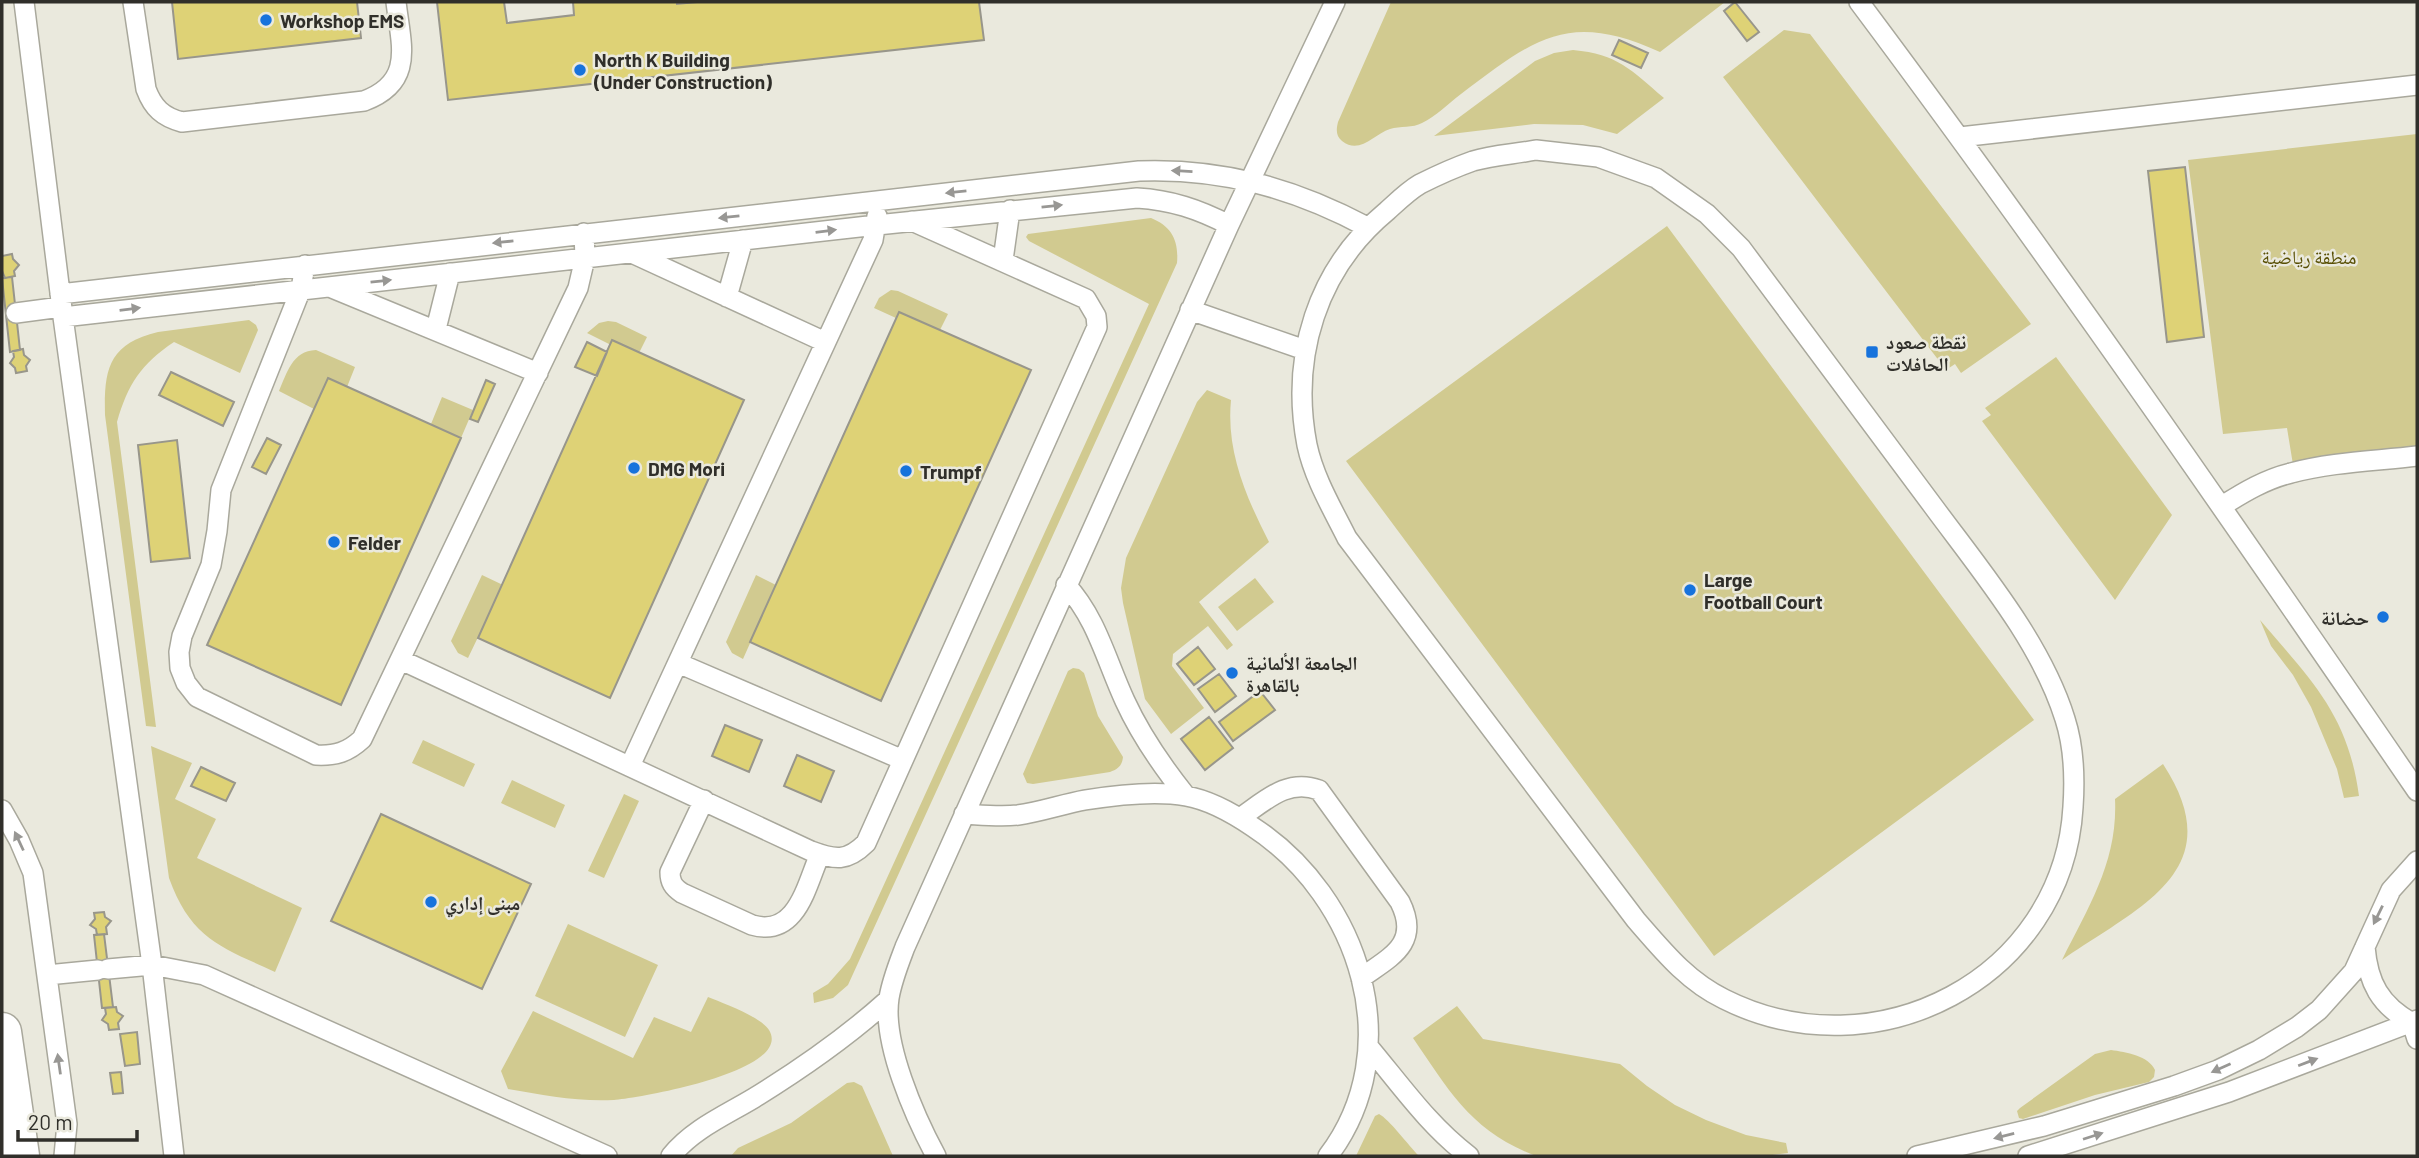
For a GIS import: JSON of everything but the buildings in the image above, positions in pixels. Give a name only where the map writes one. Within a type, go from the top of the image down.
[{"type":"main road","points":[[2,1032],[20,1156]]},
{"type":"lane","points":[[24,2],[61,306],[152,965],[174,1156]]},
{"type":"lane","points":[[134,2],[150,101],[170,119],[182,122],[364,101],[380,95],[393,83],[401,68],[402,51],[396,2]]},
{"type":"lane","points":[[936,1156],[908,1096],[893,1049],[889,1025],[888,1000],[905,947],[1228,225],[1335,2]]},
{"type":"lane","points":[[1859,2],[1960,137],[2222,506],[2417,791]]},
{"type":"lane","points":[[1960,137],[2417,86]]},
{"type":"lane","points":[[1536,150],[1598,157],[1656,178],[1707,214],[1741,248],[2003,602],[2044,669],[2066,720],[2075,775],[2072,831],[2055,885],[2027,933],[1988,974],[1940,1003],[1886,1022],[1831,1027],[1775,1020],[1723,999],[1676,967],[1636,920],[1347,538],[1324,494],[1307,447],[1301,397],[1305,350],[1323,293],[1339,262],[1367,227],[1418,186],[1475,161],[1536,150]]},
{"type":"lane","points":[[8,314],[304,265],[1139,172],[1199,172],[1249,182],[1310,199],[1367,227]]},
{"type":"lane","points":[[61,306],[301,289],[1137,198],[1183,204],[1228,225]]},
{"type":"lane","points":[[630,766],[873,240],[877,225],[877,201]]},
{"type":"lane","points":[[1003,260],[1010,210]]},
{"type":"lane","points":[[401,660],[820,854],[846,858],[857,852],[866,843],[1097,327],[1097,316],[1086,299],[912,221]]},
{"type":"lane","points":[[304,265],[301,289],[221,490],[211,565],[182,636],[179,652],[180,668],[186,683],[197,697],[316,755],[329,756],[342,754],[353,748],[362,738],[401,660],[578,288],[585,258],[584,233]]},
{"type":"lane","points":[[727,297],[743,240]]},
{"type":"lane","points":[[632,253],[825,342]]},
{"type":"lane","points":[[436,329],[450,273]]},
{"type":"lane","points":[[328,286],[538,373]]},
{"type":"lane","points":[[1190,310],[1305,350]]},
{"type":"lane","points":[[2222,506],[2255,487],[2291,473],[2417,456]]},
{"type":"lane","points":[[1066,585],[1080,600],[1093,622],[1124,699],[1152,751],[1186,796]]},
{"type":"lane","points":[[678,663],[902,760]]},
{"type":"lane","points":[[1240,818],[1289,786],[1319,790],[1406,914],[1408,928],[1405,941],[1398,952],[1361,978]]},
{"type":"lane","points":[[964,814],[1018,815],[1086,800],[1124,796],[1186,796],[1240,818],[1295,859],[1336,914],[1350,945],[1361,978],[1367,1019],[1368,1046],[1361,1094],[1352,1118],[1328,1156]]},
{"type":"lane","points":[[705,800],[670,872],[674,888],[682,893],[752,925],[775,927],[786,922],[794,913],[820,854]]},
{"type":"lane","points":[[2,810],[33,873],[67,1124],[64,1156]]},
{"type":"lane","points":[[1917,1156],[1955,1153],[2175,1086],[2218,1070],[2259,1050],[2319,1010],[2354,971],[2391,890],[2417,861]]},
{"type":"lane","points":[[2365,944],[2366,963],[2381,997],[2393,1012],[2415,1027]]},
{"type":"lane","points":[[47,975],[152,965],[186,970],[221,982],[607,1156]]},
{"type":"lane","points":[[671,1156],[697,1131],[824,1051],[859,1026],[888,1000]]},
{"type":"lane","points":[[2028,1156],[2229,1092],[2415,1027]]},
{"type":"lane","points":[[1368,1046],[1421,1110],[1469,1156]]},
{"type":"green space","points":[[1391,2],[1725,2],[1660,52],[1628,39],[1600,33],[1576,32],[1553,37],[1510,58],[1422,123],[1390,129],[1361,145],[1349,145],[1339,137],[1338,122]]},
{"type":"green space","points":[[1784,30],[1810,34],[2031,324],[1961,373],[1955,364],[1946,370],[1723,77]]},
{"type":"green space","points":[[1573,50],[1602,55],[1623,65],[1664,98],[1617,134],[1583,125],[1534,124],[1434,136],[1535,61],[1554,53]]},
{"type":"green space","name":"منطقة رياضية","points":[[2417,134],[2417,464],[2305,478],[2296,483],[2287,428],[2223,434],[2188,160]]},
{"type":"green space","points":[[1151,218],[1164,225],[1172,235],[1177,247],[1177,263],[848,985],[833,998],[814,1003],[813,993],[828,984],[850,959],[1149,304],[1026,237],[1028,234]]},
{"type":"green space","name":"Large Football Court","points":[[1667,226],[2034,720],[1714,956],[1346,461]]},
{"type":"green space","points":[[891,290],[948,314],[940,330],[900,312],[896,318],[874,308],[879,298]]},
{"type":"green space","points":[[249,320],[258,330],[240,373],[174,342],[153,358],[137,376],[117,422],[156,727],[146,726],[105,415],[108,372],[119,352],[141,337],[158,332]]},
{"type":"green space","points":[[616,322],[647,337],[639,353],[611,345],[587,333],[599,323]]},
{"type":"green space","points":[[316,350],[355,367],[347,387],[328,378],[314,409],[279,391],[296,359],[301,354]]},
{"type":"green space","points":[[2056,357],[2172,515],[2115,600],[1982,421],[1991,415],[1985,408]]},
{"type":"green space","points":[[1207,390],[1231,400],[1230,419],[1235,455],[1246,491],[1269,542],[1199,602],[1233,645],[1227,650],[1208,626],[1173,654],[1172,666],[1204,708],[1171,734],[1145,699],[1121,588],[1126,558],[1197,402]]},
{"type":"green space","points":[[442,397],[473,410],[461,438],[431,424]]},
{"type":"green space","points":[[482,575],[503,585],[468,658],[458,653],[451,641]]},
{"type":"green space","points":[[756,575],[776,585],[743,659],[732,653],[726,642]]},
{"type":"green space","points":[[1255,578],[1274,602],[1237,631],[1218,607]]},
{"type":"green space","points":[[2260,620],[2325,700],[2346,742],[2359,796],[2344,798],[2337,769],[2311,707],[2293,675],[2271,646]]},
{"type":"green space","points":[[1073,668],[1084,673],[1098,716],[1123,757],[1122,763],[1110,772],[1027,783],[1023,774],[1068,671]]},
{"type":"green space","points":[[423,740],[475,764],[464,787],[412,763]]},
{"type":"green space","points":[[151,746],[192,763],[175,799],[216,819],[197,858],[302,908],[275,972],[210,938],[187,915],[178,899],[169,878]]},
{"type":"green space","points":[[2163,764],[2182,801],[2187,832],[2182,859],[2167,882],[2146,903],[2062,960],[2107,863],[2115,822],[2115,799]]},
{"type":"green space","points":[[512,780],[565,805],[555,828],[501,803]]},
{"type":"green space","points":[[624,794],[639,801],[604,878],[588,871]]},
{"type":"green space","points":[[568,924],[658,965],[625,1037],[535,996]]},
{"type":"green space","points":[[708,997],[750,1015],[765,1025],[769,1030],[771,1045],[759,1058],[738,1070],[711,1080],[614,1100],[574,1099],[508,1089],[501,1071],[533,1011],[633,1058],[654,1017],[691,1032]]},
{"type":"green space","points":[[1457,1006],[1483,1039],[1620,1064],[1675,1105],[1746,1135],[1786,1143],[1788,1153],[1765,1156],[1536,1156],[1495,1135],[1478,1122],[1451,1092],[1413,1038]]},
{"type":"green space","points":[[2111,1050],[2148,1061],[2155,1070],[2154,1077],[2149,1082],[2019,1118],[2017,1111],[2020,1108],[2095,1054]]},
{"type":"green space","points":[[854,1082],[862,1086],[893,1156],[731,1156],[738,1148],[791,1123],[847,1083]]},
{"type":"green space","points":[[1379,1114],[1419,1156],[1356,1156],[1375,1116]]},
{"type":"place","name":"Workshop EMS","points":[[266,20]]},
{"type":"place","name":"North K Building (Under Construction)","points":[[580,70]]},
{"type":"place","name":"نقطة صعود الحافلات","points":[[1872,352]]},
{"type":"place","name":"DMG Mori","points":[[634,468]]},
{"type":"place","name":"Trumpf","points":[[906,471]]},
{"type":"place","name":"Felder","points":[[334,542]]},
{"type":"place","name":"Large Football Court","points":[[1690,590]]},
{"type":"place","name":"حضانة","points":[[2383,617]]},
{"type":"place","name":"الجامعة الألمانية بالقاهرة","points":[[1232,673]]},
{"type":"place","name":"مبنى إداري","points":[[431,902]]}]
